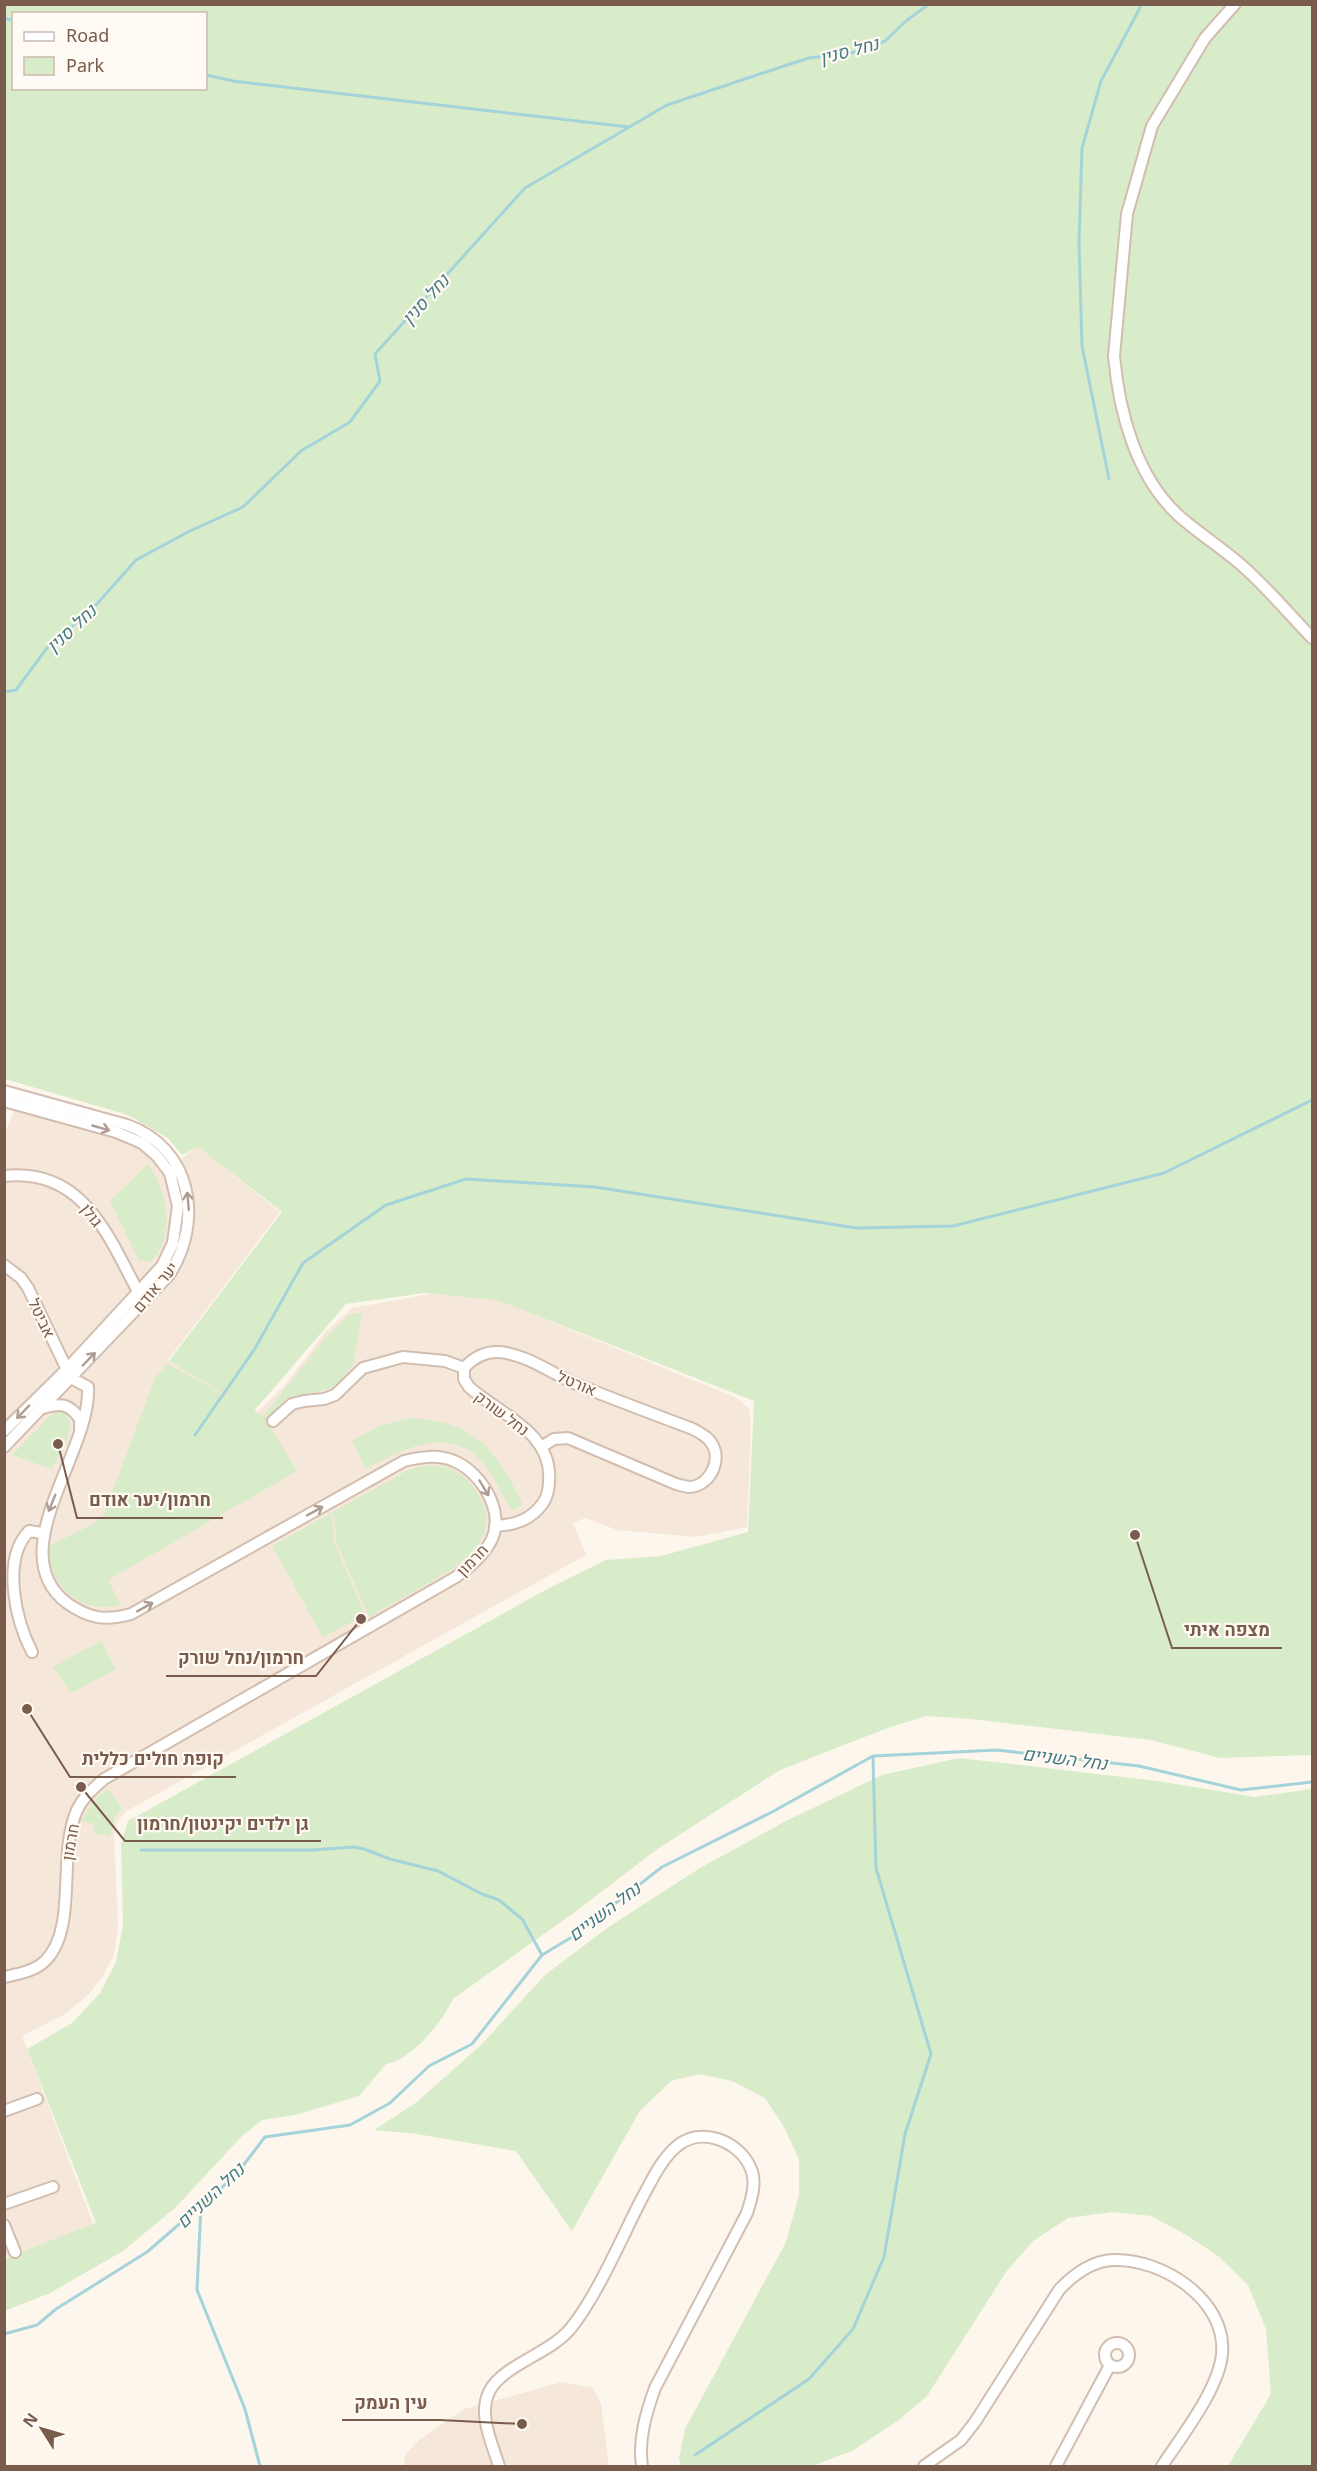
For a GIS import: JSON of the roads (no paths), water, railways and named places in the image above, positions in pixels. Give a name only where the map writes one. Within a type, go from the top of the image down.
[{"type":"street","points":[[1235,4],[1205,38],[1152,126],[1127,214],[1114,356],[1115,372],[1136,452],[1159,495],[1178,514],[1241,564],[1312,638]]},
{"type":"street","name":"יער אודם","points":[[4,1091],[137,1128],[155,1140],[178,1167],[189,1200],[185,1241],[177,1263],[169,1275],[141,1298],[69,1373],[4,1431]]},
{"type":"street","name":"יער אודם","points":[[4,1101],[132,1138],[150,1148],[165,1165],[176,1194],[176,1231],[162,1266],[141,1298]]},
{"type":"street","name":"גולן","points":[[4,1176],[26,1176],[52,1181],[68,1189],[84,1203],[100,1224],[141,1298]]},
{"type":"street","name":"אביטל","points":[[4,1264],[21,1278],[28,1288],[69,1373]]},
{"type":"street","name":"אורטל","points":[[464,1368],[472,1359],[481,1355],[497,1352],[513,1354],[579,1386],[693,1429],[709,1440],[715,1450],[715,1464],[711,1475],[706,1480],[689,1487],[676,1484],[568,1438],[554,1439],[541,1447]]},
{"type":"street","points":[[273,1421],[292,1404],[324,1400],[335,1395],[363,1368],[403,1357],[445,1361],[464,1368]]},
{"type":"street","name":"נחל שורק","points":[[464,1368],[464,1379],[469,1387],[519,1422],[541,1447],[550,1472],[544,1501],[523,1521],[512,1526],[495,1526]]},
{"type":"street","name":"יער אודם","points":[[4,1447],[42,1408],[69,1373]]},
{"type":"street","name":"חרמון","points":[[4,1977],[32,1969],[45,1962],[55,1950],[62,1935],[67,1848],[71,1828],[78,1809],[96,1786],[123,1768],[456,1577],[482,1554],[492,1539],[495,1526],[494,1511],[488,1494],[477,1477],[453,1460],[422,1457],[404,1461],[131,1614],[113,1619],[96,1618],[62,1599],[49,1584],[41,1568],[39,1549],[42,1533],[87,1416],[88,1387],[69,1373]]},
{"type":"street","points":[[42,1408],[58,1404],[68,1405],[80,1419],[81,1431]]},
{"type":"street","points":[[32,1652],[21,1632],[15,1604],[14,1575],[18,1548],[23,1538],[29,1531],[42,1533]]},
{"type":"street","points":[[4,2111],[37,2099]]},
{"type":"street","points":[[499,2466],[484,2416],[486,2400],[496,2381],[548,2350],[572,2327],[586,2306],[663,2162],[676,2146],[688,2138],[704,2136],[720,2139],[734,2146],[752,2170],[752,2198],[747,2214],[655,2388],[646,2412],[642,2438],[642,2466]]},
{"type":"street","points":[[4,2204],[53,2187]]},
{"type":"street","points":[[4,2225],[15,2252]]},
{"type":"street","points":[[924,2466],[961,2440],[975,2422],[1059,2290],[1071,2277],[1088,2266],[1112,2260],[1138,2262],[1160,2269],[1179,2281],[1207,2306],[1221,2338],[1222,2354],[1219,2372],[1162,2466]]},
{"type":"street","points":[[1056,2466],[1110,2366]]},
{"type":"waterway","name":"נחל סנין","points":[[4,692],[16,690],[47,648],[96,605],[136,560],[190,531],[243,507],[301,451],[350,422],[380,381],[375,354],[525,188],[667,105],[809,58],[856,52],[885,41],[929,4]]},
{"type":"waterway","points":[[1109,479],[1082,346],[1079,243],[1082,148],[1101,81],[1142,4]]},
{"type":"waterway","points":[[4,18],[12,20]]},
{"type":"waterway","points":[[207,75],[233,81],[629,127]]},
{"type":"waterway","points":[[195,1435],[254,1350],[303,1263],[386,1205],[466,1179],[595,1187],[856,1228],[953,1226],[1164,1173],[1312,1100]]},
{"type":"waterway","name":"נחל השניים","points":[[4,2334],[37,2325],[56,2309],[147,2252],[235,2176],[265,2137],[350,2125],[390,2103],[429,2066],[472,2044],[542,1955],[572,1937],[662,1867],[772,1812],[873,1756],[997,1750],[1139,1766],[1241,1790],[1312,1782]]},
{"type":"waterway","points":[[695,2455],[809,2379],[853,2329],[884,2257],[905,2134],[931,2054],[876,1868],[873,1757]]},
{"type":"waterway","points":[[141,1850],[312,1850],[354,1847],[364,1849],[390,1859],[438,1871],[482,1894],[499,1900],[522,1919],[542,1955]]},
{"type":"waterway","points":[[201,2206],[197,2290],[245,2409],[260,2466]]},
{"type":"place","name":"חרמון/יער אודם","points":[[58,1444]]},
{"type":"place","name":"מצפה איתי","points":[[1135,1535]]},
{"type":"place","name":"חרמון/נחל שורק","points":[[361,1619]]},
{"type":"place","name":"קופת חולים כללית","points":[[27,1709]]},
{"type":"place","name":"גן ילדים יקינטון/חרמון","points":[[81,1787]]},
{"type":"place","name":"עין העמק","points":[[522,2424]]}]
